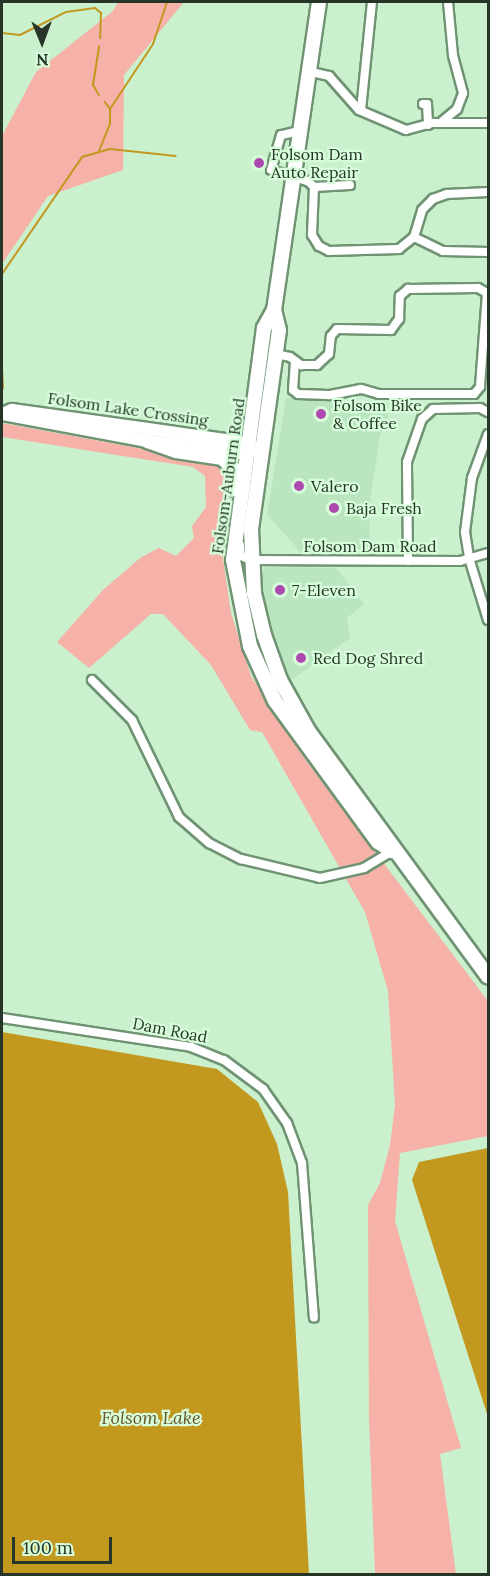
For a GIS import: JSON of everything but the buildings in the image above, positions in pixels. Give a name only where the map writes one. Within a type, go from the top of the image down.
[{"type":"main road","name":"Folsom-Auburn Road","points":[[319,2],[307,71],[274,310],[264,328],[254,449],[251,560],[258,614],[280,680],[309,732],[387,835],[392,851]]},
{"type":"main road","name":"Folsom-Auburn Road","points":[[274,310],[279,330],[275,358],[254,449],[239,499],[233,560],[238,597],[266,684],[320,767],[378,842],[392,851],[489,977]]},
{"type":"main road","name":"Folsom Lake Crossing","points":[[12,410],[239,442],[254,449],[238,453],[147,441],[20,420],[2,414],[12,410]]},
{"type":"main road","points":[[147,441],[231,464],[235,473],[231,508],[236,520]]},
{"type":"street","points":[[361,110],[372,2]]},
{"type":"street","points":[[440,123],[457,109],[463,93],[453,55],[448,2]]},
{"type":"street","points":[[307,71],[329,76],[361,110],[406,130],[440,123],[489,123]]},
{"type":"street","points":[[423,104],[427,104],[428,125]]},
{"type":"street","points":[[299,131],[281,135],[272,156],[271,170],[292,176],[314,187],[350,185]]},
{"type":"street","points":[[314,187],[312,235],[324,249],[393,250],[414,237],[422,210],[433,199],[447,194],[489,192]]},
{"type":"street","points":[[414,237],[443,251],[489,252]]},
{"type":"street","points":[[275,358],[295,362],[306,366],[321,363],[329,354],[332,336],[338,329],[394,328],[399,319],[399,300],[408,289],[478,288],[487,293],[480,387],[474,394],[379,394],[361,389],[328,395],[298,394],[293,390],[295,362]]},
{"type":"street","points":[[408,561],[407,462],[422,419],[433,409],[480,408],[489,412]]},
{"type":"street","points":[[489,434],[476,463],[468,498],[465,532],[469,558],[489,620]]},
{"type":"street","points":[[239,499],[240,553],[251,560]]},
{"type":"street","name":"Folsom Dam Road","points":[[251,560],[408,561],[469,558],[489,553]]},
{"type":"street","points":[[92,680],[132,720],[179,817],[209,843],[241,859],[320,878],[364,868],[392,851]]},
{"type":"street","name":"Dam Road","points":[[2,1018],[191,1047],[224,1060],[263,1089],[287,1124],[300,1157],[314,1317]]},
{"type":"shaded area","points":[[118,2],[184,2],[124,75],[123,170],[48,196],[2,264],[2,136],[36,72],[113,11]]},
{"type":"shaded area","points":[[286,398],[387,403],[388,417],[380,436],[369,508],[370,551],[301,552],[267,515]]},
{"type":"shaded area","points":[[2,423],[219,463],[229,475],[223,559],[231,613],[251,676],[307,762],[488,1001],[488,1136],[400,1153],[395,1221],[461,1448],[440,1454],[456,1574],[375,1574],[369,1419],[368,1205],[380,1183],[390,1145],[395,1104],[388,991],[365,912],[262,732],[250,730],[211,665],[163,614],[151,614],[89,668],[57,642],[103,590],[140,558],[159,548],[176,556],[194,538],[192,526],[206,507],[205,476],[193,467],[2,437]]},
{"type":"shaded area","points":[[266,567],[336,568],[364,604],[347,618],[350,638],[290,681],[266,624],[259,579],[260,571]]},
{"type":"water","name":"Folsom Lake","points":[[2,1032],[217,1069],[258,1102],[277,1144],[288,1192],[309,1574],[2,1574]]},
{"type":"water","points":[[488,1148],[488,1417],[412,1180],[419,1162]]},
{"type":"waterway","points":[[110,109],[153,44],[167,2]]},
{"type":"waterway","points":[[2,33],[20,35],[66,12],[95,8],[101,13],[100,38]]},
{"type":"waterway","points":[[99,46],[93,85],[99,95]]},
{"type":"waterway","points":[[99,151],[110,124],[110,109],[105,102]]},
{"type":"waterway","points":[[2,274],[82,157],[110,149],[176,156]]},
{"type":"waterway","points":[[2,368],[3,388]]},
{"type":"place","name":"Folsom Dam Auto Repair","points":[[259,163]]},
{"type":"place","name":"Folsom Bike & Coffee","points":[[321,414]]},
{"type":"place","name":"Valero","points":[[299,486]]},
{"type":"place","name":"Baja Fresh","points":[[334,508]]},
{"type":"place","name":"7-Eleven","points":[[280,590]]},
{"type":"place","name":"Red Dog Shred","points":[[301,658]]}]
